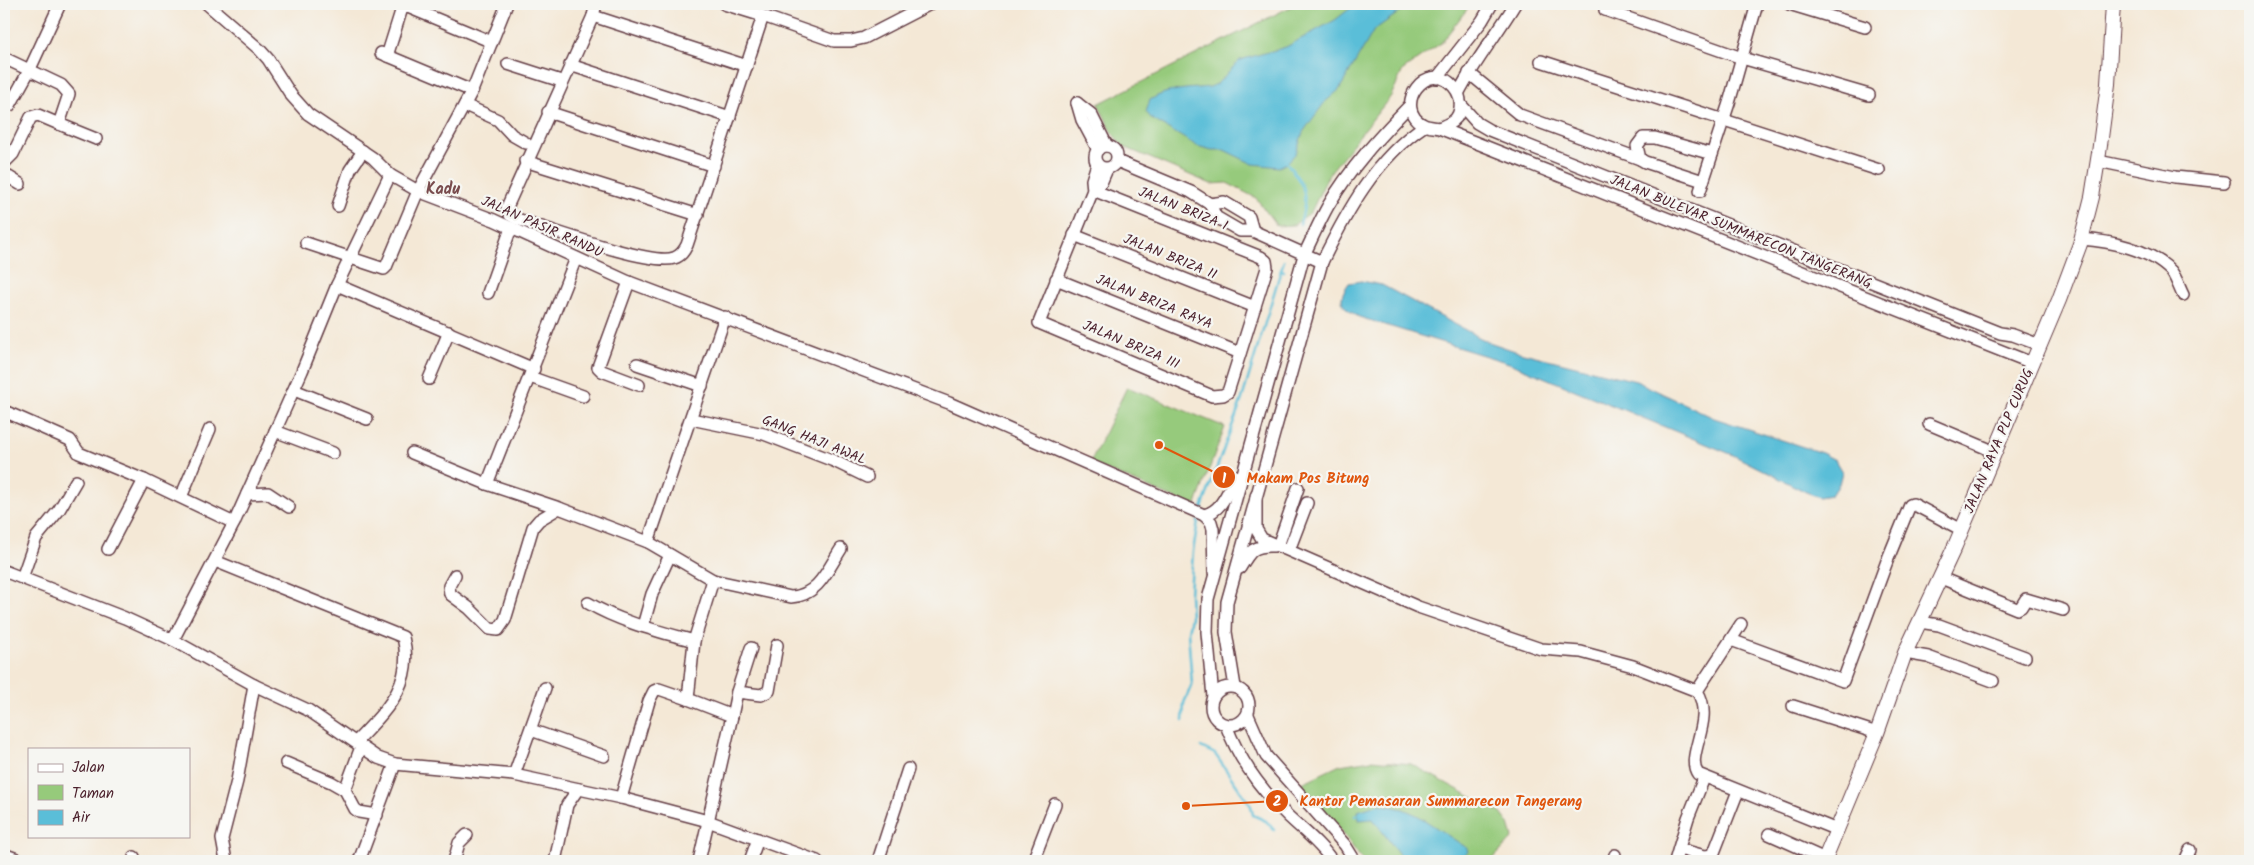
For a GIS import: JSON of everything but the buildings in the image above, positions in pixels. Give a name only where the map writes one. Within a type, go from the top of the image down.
[{"type":"highway","points":[[4,856],[15,861]]},
{"type":"main road","name":"JALAN RAYA PLP CURUG","points":[[1824,860],[1877,733],[1905,653],[1962,530],[2040,345],[2081,239],[2098,161],[2108,84],[2112,4]]},
{"type":"street","points":[[10,105],[29,71],[60,4]]},
{"type":"street","name":"JALAN PASIR RANDU","points":[[207,4],[263,54],[300,107],[373,158],[390,175],[418,191],[494,220],[629,282],[726,317],[949,404],[1204,516]]},
{"type":"street","points":[[472,91],[384,54],[403,4],[492,42]]},
{"type":"street","points":[[306,243],[384,269],[386,267],[418,191],[472,91],[507,4]]},
{"type":"street","points":[[494,220],[526,143],[558,80],[590,4]]},
{"type":"street","points":[[596,4],[593,16],[506,207],[510,215],[517,219],[635,255],[666,260],[676,258],[682,254],[687,245],[763,16]]},
{"type":"street","points":[[724,4],[834,42],[864,38],[930,4]]},
{"type":"street","points":[[1437,78],[1476,29],[1492,4]]},
{"type":"street","points":[[1459,92],[1469,73],[1499,32],[1515,4]]},
{"type":"street","points":[[1469,73],[1520,115],[1640,159],[1701,186],[1724,120],[1757,4]]},
{"type":"street","points":[[1789,4],[1865,27]]},
{"type":"street","points":[[1605,10],[1742,58],[1869,95]]},
{"type":"street","points":[[593,16],[747,66]]},
{"type":"street","points":[[4,58],[61,85],[69,94],[59,124]]},
{"type":"street","points":[[1541,61],[1879,170]]},
{"type":"street","points":[[508,64],[558,80]]},
{"type":"street","points":[[570,65],[730,117]]},
{"type":"street","points":[[1235,687],[1226,632],[1232,580],[1322,262],[1344,218],[1364,187],[1407,137],[1424,126],[1414,117],[1410,105],[1412,92],[1420,82],[1437,78],[1450,82],[1459,92],[1461,105],[1454,120],[1439,128]]},
{"type":"street","points":[[465,105],[498,120],[512,135],[526,143]]},
{"type":"street","points":[[1332,861],[1312,838],[1266,794],[1247,768],[1231,739],[1226,725],[1214,716],[1211,706],[1213,697],[1207,632],[1208,599],[1304,255],[1328,206],[1347,176],[1375,140],[1410,105]]},
{"type":"street","name":"JALAN BULEVAR SUMMARECON TANGERANG","points":[[1461,105],[1477,123],[1489,130],[2000,334],[2013,334],[2040,345]]},
{"type":"street","points":[[548,112],[714,166]]},
{"type":"street","points":[[4,163],[13,154],[31,116],[38,115],[96,139]]},
{"type":"street","name":"JALAN BULEVAR SUMMARECON TANGERANG","points":[[1424,126],[1439,128],[2032,363]]},
{"type":"street","points":[[1640,159],[1637,146],[1642,138],[1647,137],[1712,154]]},
{"type":"street","points":[[1056,278],[1093,190],[1101,183],[1102,167],[1095,155],[1102,148],[1116,151],[1117,162]]},
{"type":"street","points":[[338,206],[350,170],[363,151]]},
{"type":"street","points":[[2098,161],[2175,177],[2224,182]]},
{"type":"street","points":[[525,162],[698,215]]},
{"type":"street","points":[[1117,162],[1191,192],[1210,204],[1216,217],[1240,231],[1253,230],[1322,262]]},
{"type":"street","points":[[1102,167],[1111,168],[1117,162]]},
{"type":"street","points":[[1577,183],[1583,168]]},
{"type":"street","points":[[4,174],[20,184]]},
{"type":"street","points":[[173,640],[234,523],[294,390],[349,258],[390,175]]},
{"type":"street","name":"JALAN BRIZA I","points":[[1093,190],[1261,257],[1266,261],[1267,268],[1255,307]]},
{"type":"street","points":[[1210,204],[1224,202],[1249,216],[1253,230]]},
{"type":"street","points":[[488,293],[511,228]]},
{"type":"street","name":"JALAN BRIZA II","points":[[1074,235],[1255,307]]},
{"type":"street","points":[[2081,239],[2102,241],[2142,253],[2161,262],[2172,273],[2183,295]]},
{"type":"street","points":[[1786,266],[1792,251]]},
{"type":"street","points":[[487,484],[576,258]]},
{"type":"street","name":"JALAN BRIZA III","points":[[1056,278],[1039,323],[1212,396],[1223,395],[1228,392],[1240,353]]},
{"type":"street","name":"JALAN BRIZA RAYA","points":[[1056,278],[1240,353]]},
{"type":"street","points":[[629,282],[598,367],[602,371],[639,385]]},
{"type":"street","points":[[337,285],[449,332],[582,396]]},
{"type":"street","points":[[1240,353],[1255,307]]},
{"type":"street","points":[[648,542],[726,317]]},
{"type":"street","points":[[429,380],[449,332]]},
{"type":"street","points":[[1995,348],[2000,334]]},
{"type":"street","points":[[637,364],[702,386]]},
{"type":"street","points":[[294,390],[367,419]]},
{"type":"street","points":[[4,411],[70,440],[79,453],[94,457],[234,523]]},
{"type":"street","name":"GANG HAJI AWAL","points":[[691,419],[728,425],[764,434],[834,461],[867,477]]},
{"type":"street","points":[[1929,424],[1986,448],[1993,456]]},
{"type":"street","points":[[181,497],[210,428]]},
{"type":"street","points":[[275,431],[333,453]]},
{"type":"street","points":[[412,453],[487,484],[559,508],[648,542],[714,580],[791,597],[802,596],[808,594],[820,581],[841,549]]},
{"type":"street","points":[[1204,516],[1212,514],[1218,509],[1246,458]]},
{"type":"street","points":[[108,549],[144,480]]},
{"type":"street","points":[[22,578],[36,538],[59,510],[76,481]]},
{"type":"street","points":[[1283,548],[1298,488]]},
{"type":"street","points":[[247,494],[268,493],[289,507]]},
{"type":"street","points":[[1256,496],[1256,529],[1262,539],[1389,596],[1523,643],[1558,652],[1581,652],[1633,666],[1697,691],[1703,703],[1704,718],[1694,767],[1698,774],[1837,830]]},
{"type":"street","points":[[1283,548],[1307,503]]},
{"type":"street","points":[[1731,640],[1843,681],[1887,561],[1910,505],[1918,507],[1962,530]]},
{"type":"street","points":[[455,575],[448,586],[450,594],[469,608],[490,629],[498,630],[505,620],[534,527],[539,520],[559,508]]},
{"type":"street","points":[[1204,516],[1211,522],[1213,529],[1214,572]]},
{"type":"street","points":[[1232,580],[1249,552],[1255,548],[1260,546],[1283,548]]},
{"type":"street","points":[[643,626],[652,594],[670,555]]},
{"type":"street","points":[[215,560],[403,637],[407,661],[398,692],[358,745],[345,790]]},
{"type":"street","points":[[4,571],[125,618],[173,640],[254,685],[308,710],[378,758],[394,764],[514,775],[621,798],[708,821],[817,861]]},
{"type":"street","points":[[1941,578],[2017,609],[2021,608],[2026,599],[2063,610]]},
{"type":"street","points":[[688,700],[694,641],[714,580]]},
{"type":"street","points":[[588,603],[601,611],[694,641]]},
{"type":"street","points":[[1919,622],[1939,625],[2025,657]]},
{"type":"street","points":[[1697,691],[1741,624]]},
{"type":"street","points":[[737,692],[761,695],[767,693],[771,686],[777,645]]},
{"type":"street","points":[[699,861],[737,692],[752,648]]},
{"type":"street","points":[[1905,653],[1928,657],[1993,681]]},
{"type":"street","points":[[226,861],[222,839],[237,781],[254,685]]},
{"type":"street","points":[[1213,697],[1224,687],[1235,687],[1247,695],[1250,705],[1248,715],[1241,722],[1226,725]]},
{"type":"street","points":[[514,775],[545,688]]},
{"type":"street","points":[[621,798],[649,701],[654,690],[659,689],[732,716]]},
{"type":"street","points":[[1793,706],[1877,733]]},
{"type":"street","points":[[1248,715],[1266,756],[1345,845],[1355,861]]},
{"type":"street","points":[[531,730],[604,756]]},
{"type":"street","points":[[286,763],[332,782],[345,790],[355,809],[359,812],[377,815]]},
{"type":"street","points":[[360,861],[394,764]]},
{"type":"street","points":[[878,861],[908,769]]},
{"type":"street","points":[[1675,861],[1688,818],[1704,778]]},
{"type":"street","points":[[555,861],[567,805],[578,789]]},
{"type":"street","points":[[1679,849],[1706,856],[1713,855],[1738,791]]},
{"type":"street","points":[[1033,861],[1055,804]]},
{"type":"street","points":[[1769,834],[1824,860]]},
{"type":"street","points":[[454,861],[459,843],[467,835]]},
{"type":"street","points":[[750,861],[758,839]]},
{"type":"street","points":[[2184,861],[2190,850]]},
{"type":"green space","points":[[1296,4],[1471,4],[1441,43],[1403,70],[1391,96],[1329,174],[1311,212],[1294,225],[1277,226],[1256,198],[1227,183],[1211,184],[1122,146],[1113,134],[1098,104]]},
{"type":"green space","points":[[1127,387],[1225,427],[1195,507],[1090,463]]},
{"type":"green space","points":[[1371,760],[1411,764],[1501,813],[1509,824],[1513,838],[1491,861],[1363,861],[1337,825],[1298,785],[1340,765]]},
{"type":"water","points":[[1356,4],[1411,4],[1374,30],[1339,90],[1325,102],[1303,132],[1296,153],[1287,163],[1279,167],[1253,164],[1224,150],[1212,150],[1197,146],[1152,119],[1146,112],[1150,100],[1157,96],[1172,91],[1210,87],[1217,84],[1240,60],[1286,47],[1335,20]]},
{"type":"water","points":[[1361,281],[1382,285],[1486,341],[1515,351],[1636,381],[1714,418],[1822,453],[1835,460],[1842,472],[1839,484],[1831,495],[1819,497],[1733,455],[1509,363],[1359,317],[1345,307],[1342,299],[1349,283]]},
{"type":"water","points":[[1379,804],[1403,809],[1417,815],[1467,848],[1468,852],[1459,861],[1404,861],[1373,819],[1359,820],[1358,811]]},
{"type":"waterway","points":[[1287,163],[1298,178],[1304,191],[1305,198],[1300,224]]},
{"type":"waterway","points":[[1284,261],[1281,270],[1284,271]]},
{"type":"waterway","points":[[1202,508],[1242,399],[1281,270]]},
{"type":"waterway","points":[[1183,721],[1184,703],[1192,684],[1188,632],[1191,617],[1190,594],[1193,551],[1198,521]]},
{"type":"waterway","points":[[1201,747],[1215,754],[1251,806],[1253,815],[1266,821],[1274,830]]},
{"type":"place","name":"Makam Pos Bitung","points":[[1159,445]]},
{"type":"place","name":"Kantor Pemasaran Summarecon Tangerang","points":[[1186,806]]},
{"type":"district","name":"Kadu","points":[[443,189]]}]
